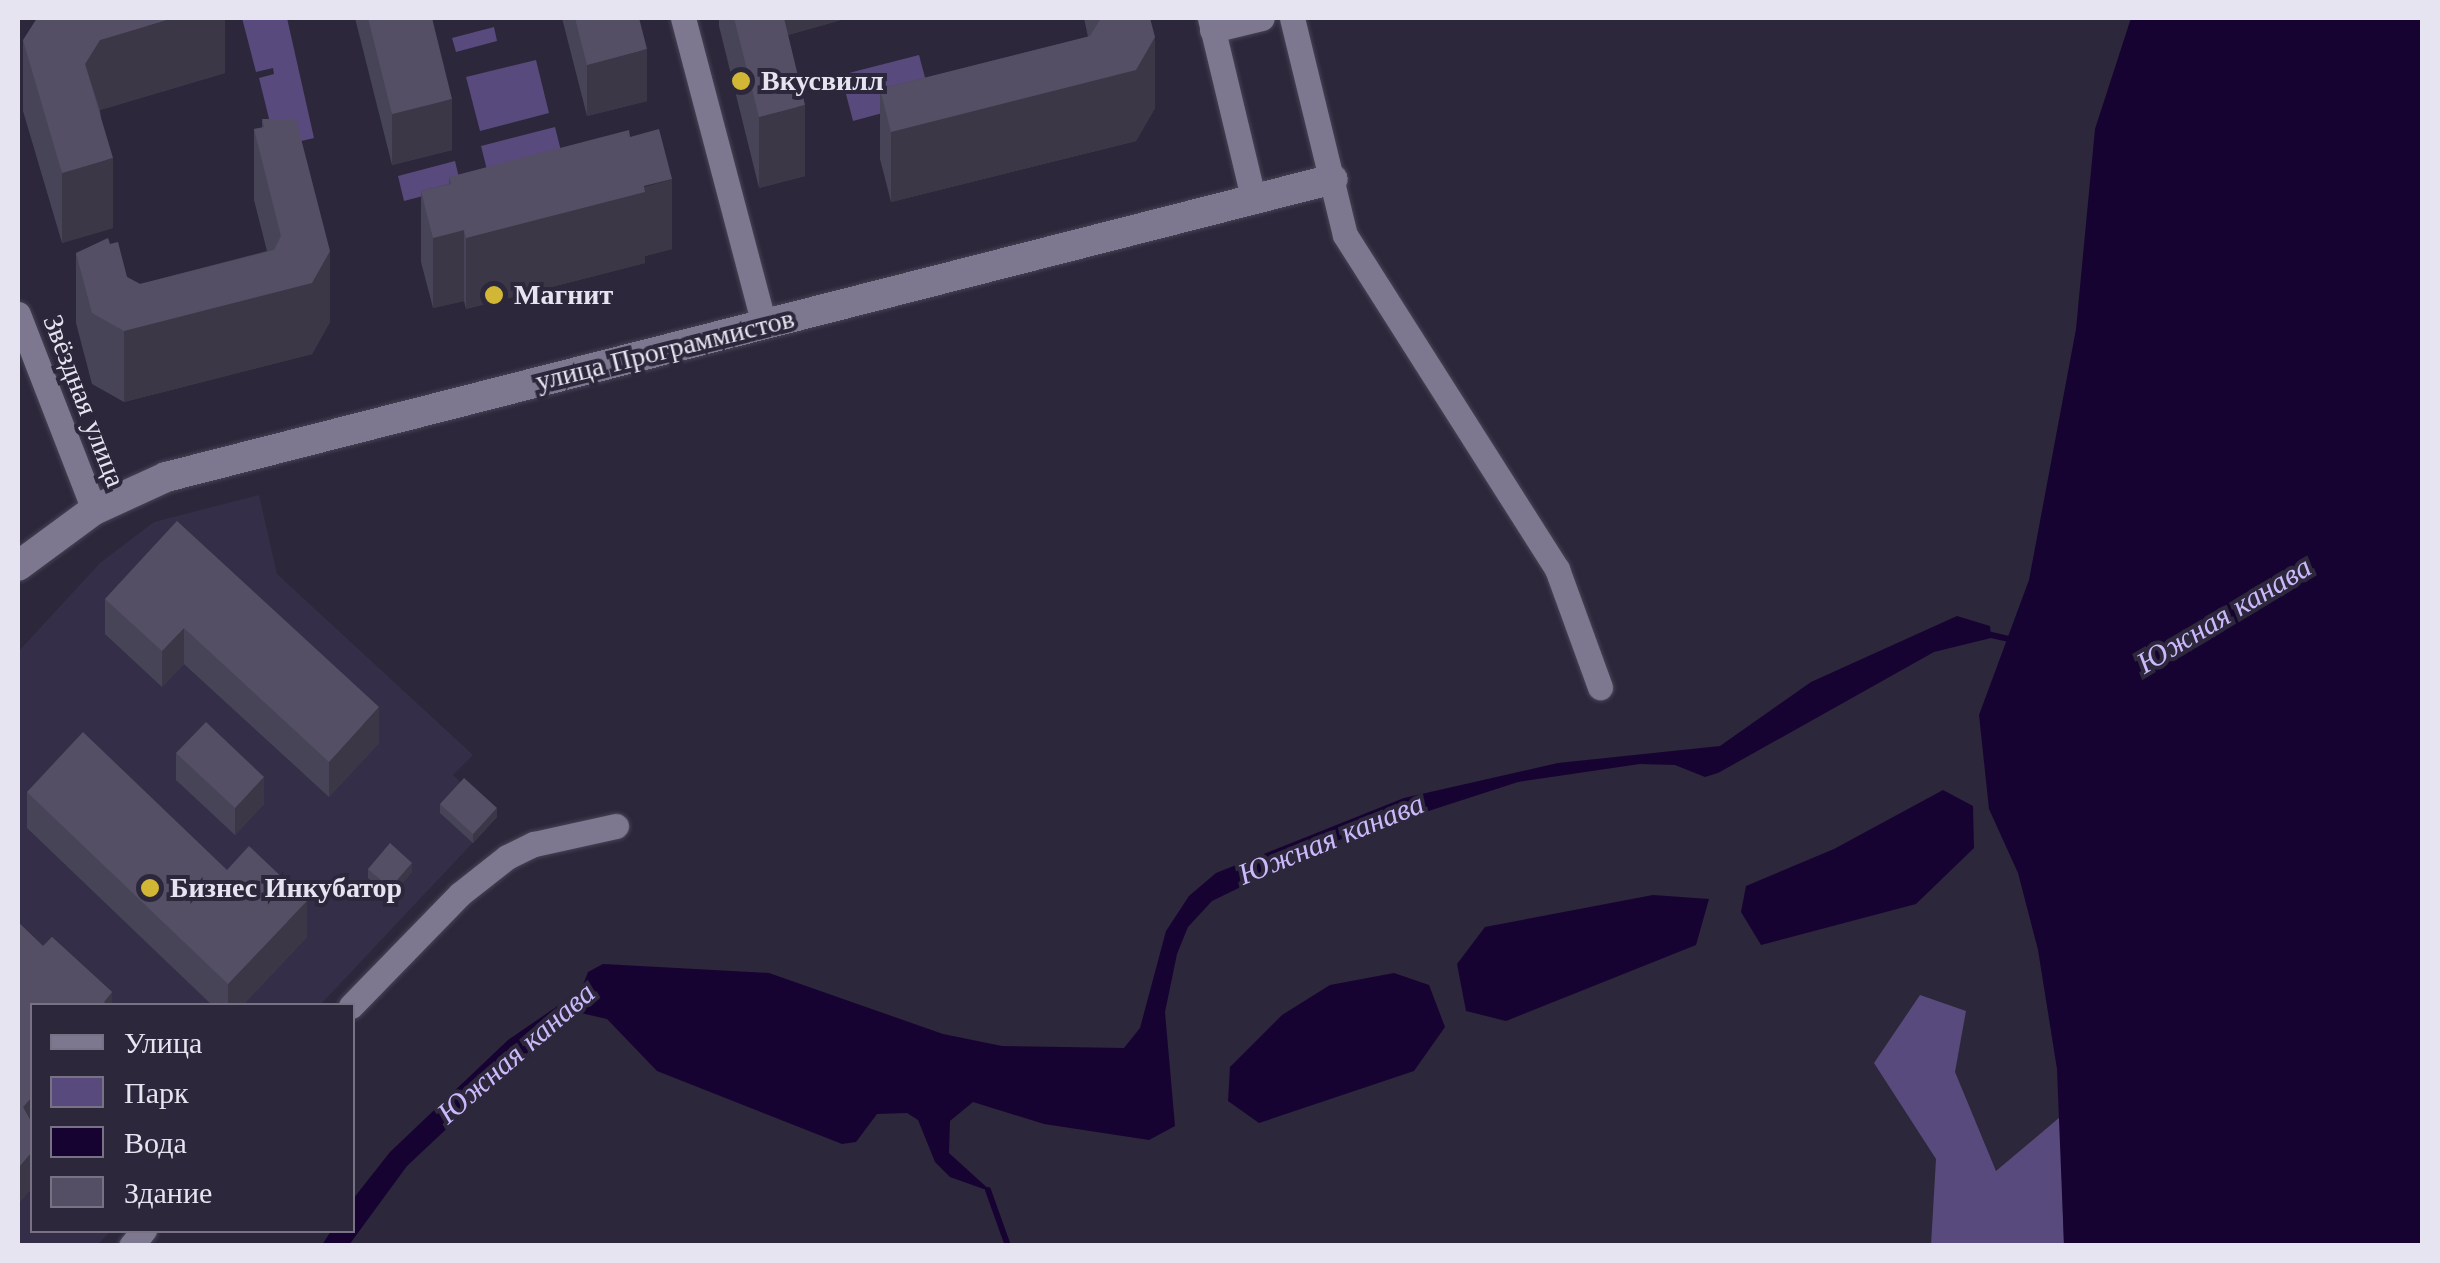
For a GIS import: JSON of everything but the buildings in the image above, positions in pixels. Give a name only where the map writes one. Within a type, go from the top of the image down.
[{"type":"street","points":[[683,18],[764,325]]},
{"type":"street","points":[[1254,202],[1211,24],[1262,18]]},
{"type":"street","points":[[1292,18],[1345,235],[1556,569],[1600,687]]},
{"type":"street","name":"улица Программистов","points":[[18,566],[94,510],[166,478],[1333,179]]},
{"type":"street","name":"Звёздная улица","points":[[18,314],[94,510]]},
{"type":"street","points":[[354,1003],[460,894],[508,857],[534,844],[616,826]]},
{"type":"shaded area","points":[[259,495],[277,574],[473,755],[453,775],[497,817],[322,1003],[30,1003],[30,1233],[109,1233],[97,1245],[18,1245],[18,652],[100,563],[154,522]]},
{"type":"green space","points":[[242,18],[287,18],[314,138],[276,147],[259,78],[274,74],[273,68],[256,72]]},
{"type":"green space","points":[[494,27],[497,41],[456,52],[452,38]]},
{"type":"green space","points":[[919,55],[931,100],[853,121],[841,75]]},
{"type":"green space","points":[[536,60],[549,113],[480,131],[466,77]]},
{"type":"green space","points":[[555,127],[564,163],[490,182],[481,146]]},
{"type":"green space","points":[[455,161],[461,186],[404,201],[398,176]]},
{"type":"green space","points":[[1920,995],[1966,1011],[1955,1072],[1996,1171],[2060,1117],[2064,1245],[1931,1245],[1936,1159],[1874,1063]]},
{"type":"water","points":[[2131,18],[2422,18],[2422,1245],[2064,1245],[2057,1069],[2038,950],[2018,873],[1989,809],[1979,715],[2029,580],[2076,329],[2095,129]]},
{"type":"water","points":[[1957,616],[1990,626],[1991,638],[1934,652],[1718,773],[1705,777],[1675,765],[1640,764],[1518,782],[1333,842],[1212,901],[1188,927],[1177,954],[1165,1012],[1175,1126],[1149,1140],[1044,1124],[973,1102],[950,1121],[949,1153],[992,1192],[950,1177],[935,1162],[918,1120],[907,1113],[877,1114],[856,1142],[842,1144],[657,1071],[607,1019],[572,1011],[407,1166],[349,1245],[322,1245],[330,1233],[355,1233],[355,1196],[390,1152],[508,1040],[581,990],[588,972],[603,964],[769,973],[943,1034],[1002,1046],[1124,1048],[1140,1028],[1166,931],[1189,896],[1216,873],[1404,798],[1558,763],[1720,746],[1811,682]]},
{"type":"water","points":[[1943,790],[1973,806],[1974,848],[1916,904],[1761,945],[1741,912],[1746,886],[1834,849]]},
{"type":"water","points":[[1653,895],[1709,899],[1696,945],[1506,1021],[1466,1011],[1457,964],[1485,927]]},
{"type":"water","points":[[1394,973],[1429,985],[1445,1027],[1414,1071],[1259,1123],[1228,1101],[1230,1067],[1282,1015],[1330,985]]},
{"type":"waterway","name":"Южная канава","points":[[1987,634],[2018,641]]},
{"type":"waterway","points":[[988,1190],[1008,1246]]},
{"type":"place","name":"Вкусвилл","points":[[741,81]]},
{"type":"place","name":"Магнит","points":[[494,295]]},
{"type":"place","name":"Бизнес Инкубатор","points":[[150,888]]}]
